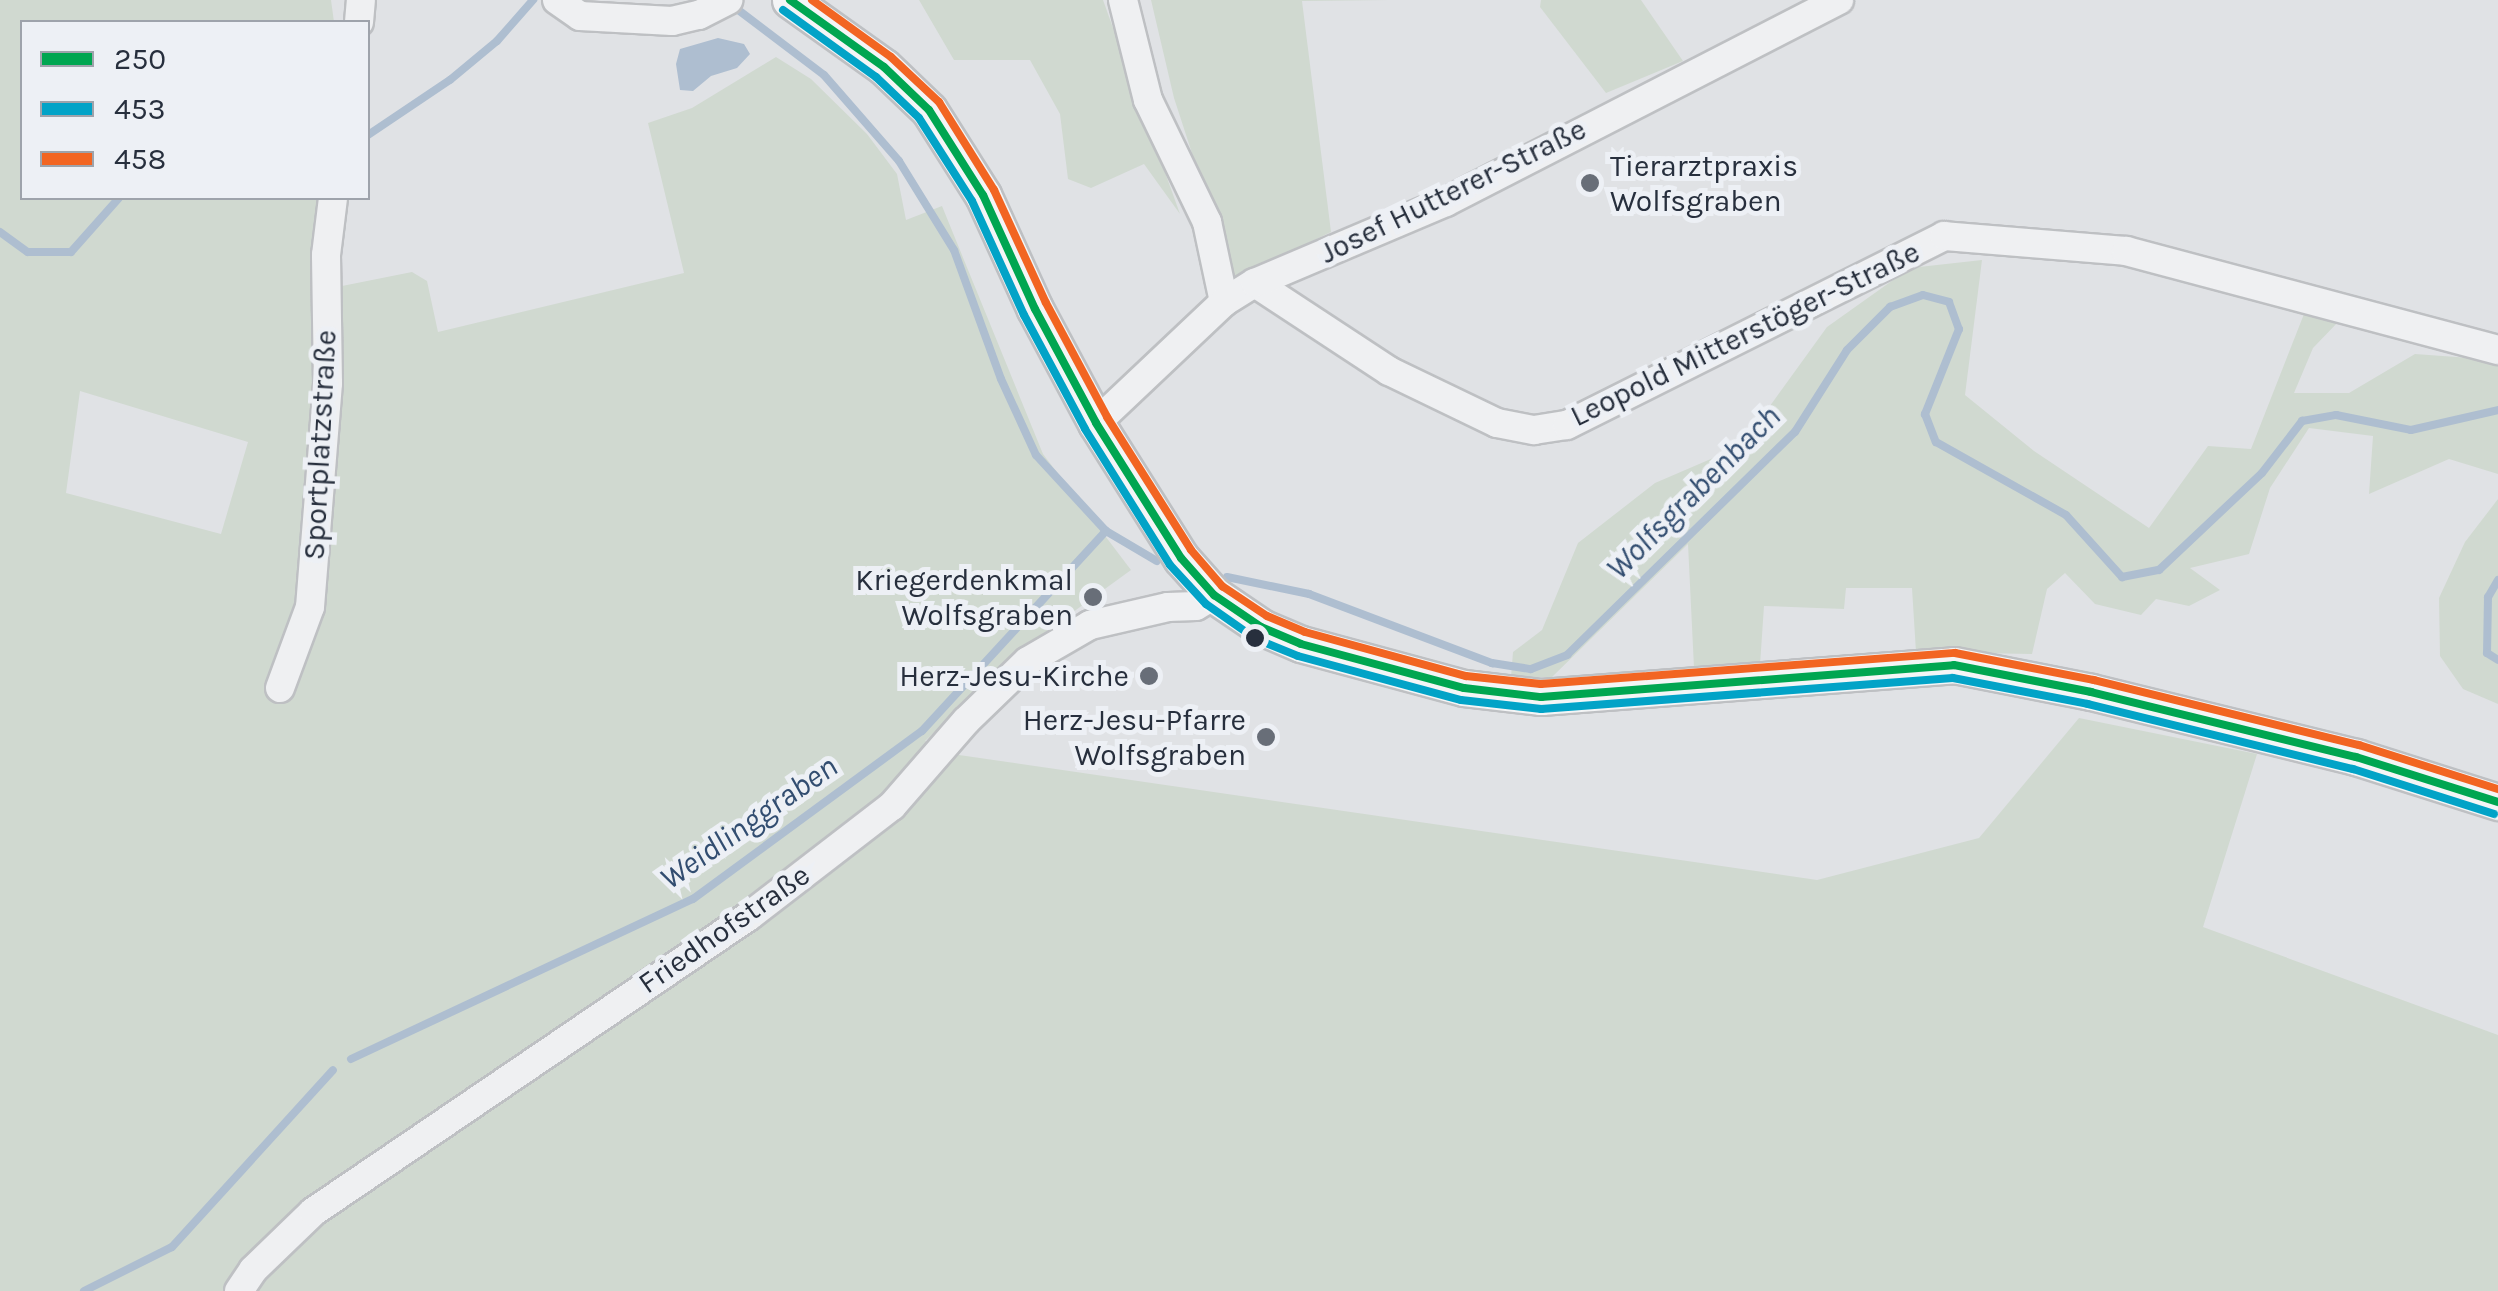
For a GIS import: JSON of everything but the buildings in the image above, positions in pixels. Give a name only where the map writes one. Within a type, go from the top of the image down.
[{"type":"main road","points":[[790,0],[884,66],[929,110],[983,195],[1028,294],[1096,422],[1181,558],[1214,596],[1261,626],[1301,644],[1464,688],[1541,697],[1954,665],[2091,692],[2356,757],[2498,802]]},
{"type":"street","points":[[556,0],[580,16],[672,22],[699,15],[728,0]]},
{"type":"street","points":[[1123,0],[1148,100],[1207,222],[1224,302]]},
{"type":"street","name":"Josef Hutterer-Straße","points":[[1096,422],[1224,302],[1255,284],[1446,202],[1839,0]]},
{"type":"street","name":"Sportplatzstraße","points":[[280,688],[310,607],[328,383],[326,255],[334,200]]},
{"type":"street","name":"Leopold Mitterstöger-Straße","points":[[1255,284],[1389,371],[1497,423],[1534,430],[1567,424],[1944,236],[2126,251],[2498,350]]},
{"type":"street","name":"Friedhofstraße","points":[[239,1291],[253,1270],[313,1212],[750,916],[892,806],[966,721],[1028,662],[1090,625],[1168,607],[1196,606],[1214,596]]},
{"type":"shaded area","points":[[0,0],[331,0],[334,20],[20,20],[20,200],[327,200],[336,448],[338,380],[332,288],[412,272],[427,281],[438,332],[684,273],[648,123],[692,108],[776,57],[811,79],[867,134],[897,174],[906,220],[942,206],[1043,454],[1131,570],[1029,644],[925,741],[959,755],[1817,880],[1979,838],[2079,718],[2257,754],[2203,927],[2498,1035],[2498,1291],[0,1291]],"holes":[[[80,391],[248,442],[221,534],[66,493]]]},
{"type":"shaded area","points":[[919,0],[1103,0],[1180,214],[1144,164],[1091,188],[1068,179],[1060,114],[1030,60],[954,60]]},
{"type":"shaded area","points":[[1151,0],[1390,0],[1302,1],[1331,232],[1233,279],[1174,98]]},
{"type":"shaded area","points":[[1541,0],[1641,0],[1683,61],[1606,93],[1540,7]]},
{"type":"shaded area","points":[[1982,260],[1965,395],[2034,451],[2149,528],[2208,446],[2251,449],[2304,314],[2340,320],[2313,348],[2294,393],[2349,393],[2415,354],[2498,360],[2498,474],[2449,459],[2369,494],[2373,436],[2309,428],[2270,488],[2249,554],[2190,568],[2220,590],[2189,606],[2156,599],[2141,615],[2095,604],[2065,573],[2047,589],[2032,654],[1916,652],[1912,588],[1846,588],[1844,609],[1764,606],[1760,665],[1694,668],[1688,544],[1552,677],[1511,677],[1513,652],[1542,630],[1578,543],[1655,483],[1741,446],[1827,327],[1910,268]]},
{"type":"shaded area","points":[[2498,499],[2498,704],[2463,689],[2440,656],[2439,598],[2465,542]]},
{"type":"water","points":[[718,38],[744,44],[750,54],[737,68],[711,76],[693,91],[680,90],[676,64],[680,49]]},
{"type":"waterway","points":[[370,134],[450,80],[497,41],[533,0]]},
{"type":"waterway","name":"Wolfsgrabenbach","points":[[733,6],[824,75],[899,161],[954,250],[1001,379],[1036,455],[1106,531],[1157,561]]},
{"type":"waterway","points":[[0,232],[28,252],[71,252],[117,200]]},
{"type":"waterway","name":"Wolfsgrabenbach","points":[[1227,577],[1309,594],[1492,663],[1531,669],[1567,655],[1795,432],[1847,350],[1890,307],[1923,295],[1949,302],[1959,329],[1925,414],[1936,442],[2066,515],[2122,577],[2159,570],[2262,473],[2302,421],[2336,415],[2411,430],[2498,410]]},
{"type":"waterway","name":"Weidlinggraben","points":[[351,1059],[693,899],[922,731],[1106,531]]},
{"type":"waterway","name":"Wolfsgrabenbach","points":[[2498,580],[2488,597],[2487,653],[2498,660]]},
{"type":"waterway","name":"Weidlinggraben","points":[[84,1291],[172,1247],[333,1070]]},
{"type":"transit line","name":"250","points":[[790,0],[884,67],[929,110],[983,195],[1035,309],[1096,423],[1181,558],[1214,595],[1261,627],[1301,644],[1464,688],[1541,697],[1954,665],[2091,692],[2356,757],[2498,802]]},
{"type":"transit line","name":"458","points":[[812,0],[891,57],[939,102],[994,190],[1046,303],[1107,417],[1191,550],[1222,586],[1267,616],[1305,632],[1466,676],[1541,684],[1955,653],[2094,680],[2359,745],[2498,789]]},
{"type":"transit line","name":"453","points":[[783,10],[876,77],[919,118],[972,201],[1024,315],[1085,429],[1170,565],[1206,604],[1256,639],[1298,656],[1461,700],[1541,709],[1953,678],[2088,704],[2353,769],[2494,814]]},
{"type":"place","name":"Tierarztpraxis Wolfsgraben","points":[[1590,183]]},
{"type":"place","name":"Kriegerdenkmal Wolfsgraben","points":[[1093,597]]},
{"type":"place","name":"Herz-Jesu-Kirche","points":[[1149,676]]},
{"type":"place","name":"Herz-Jesu-Pfarre Wolfsgraben","points":[[1266,737]]}]
